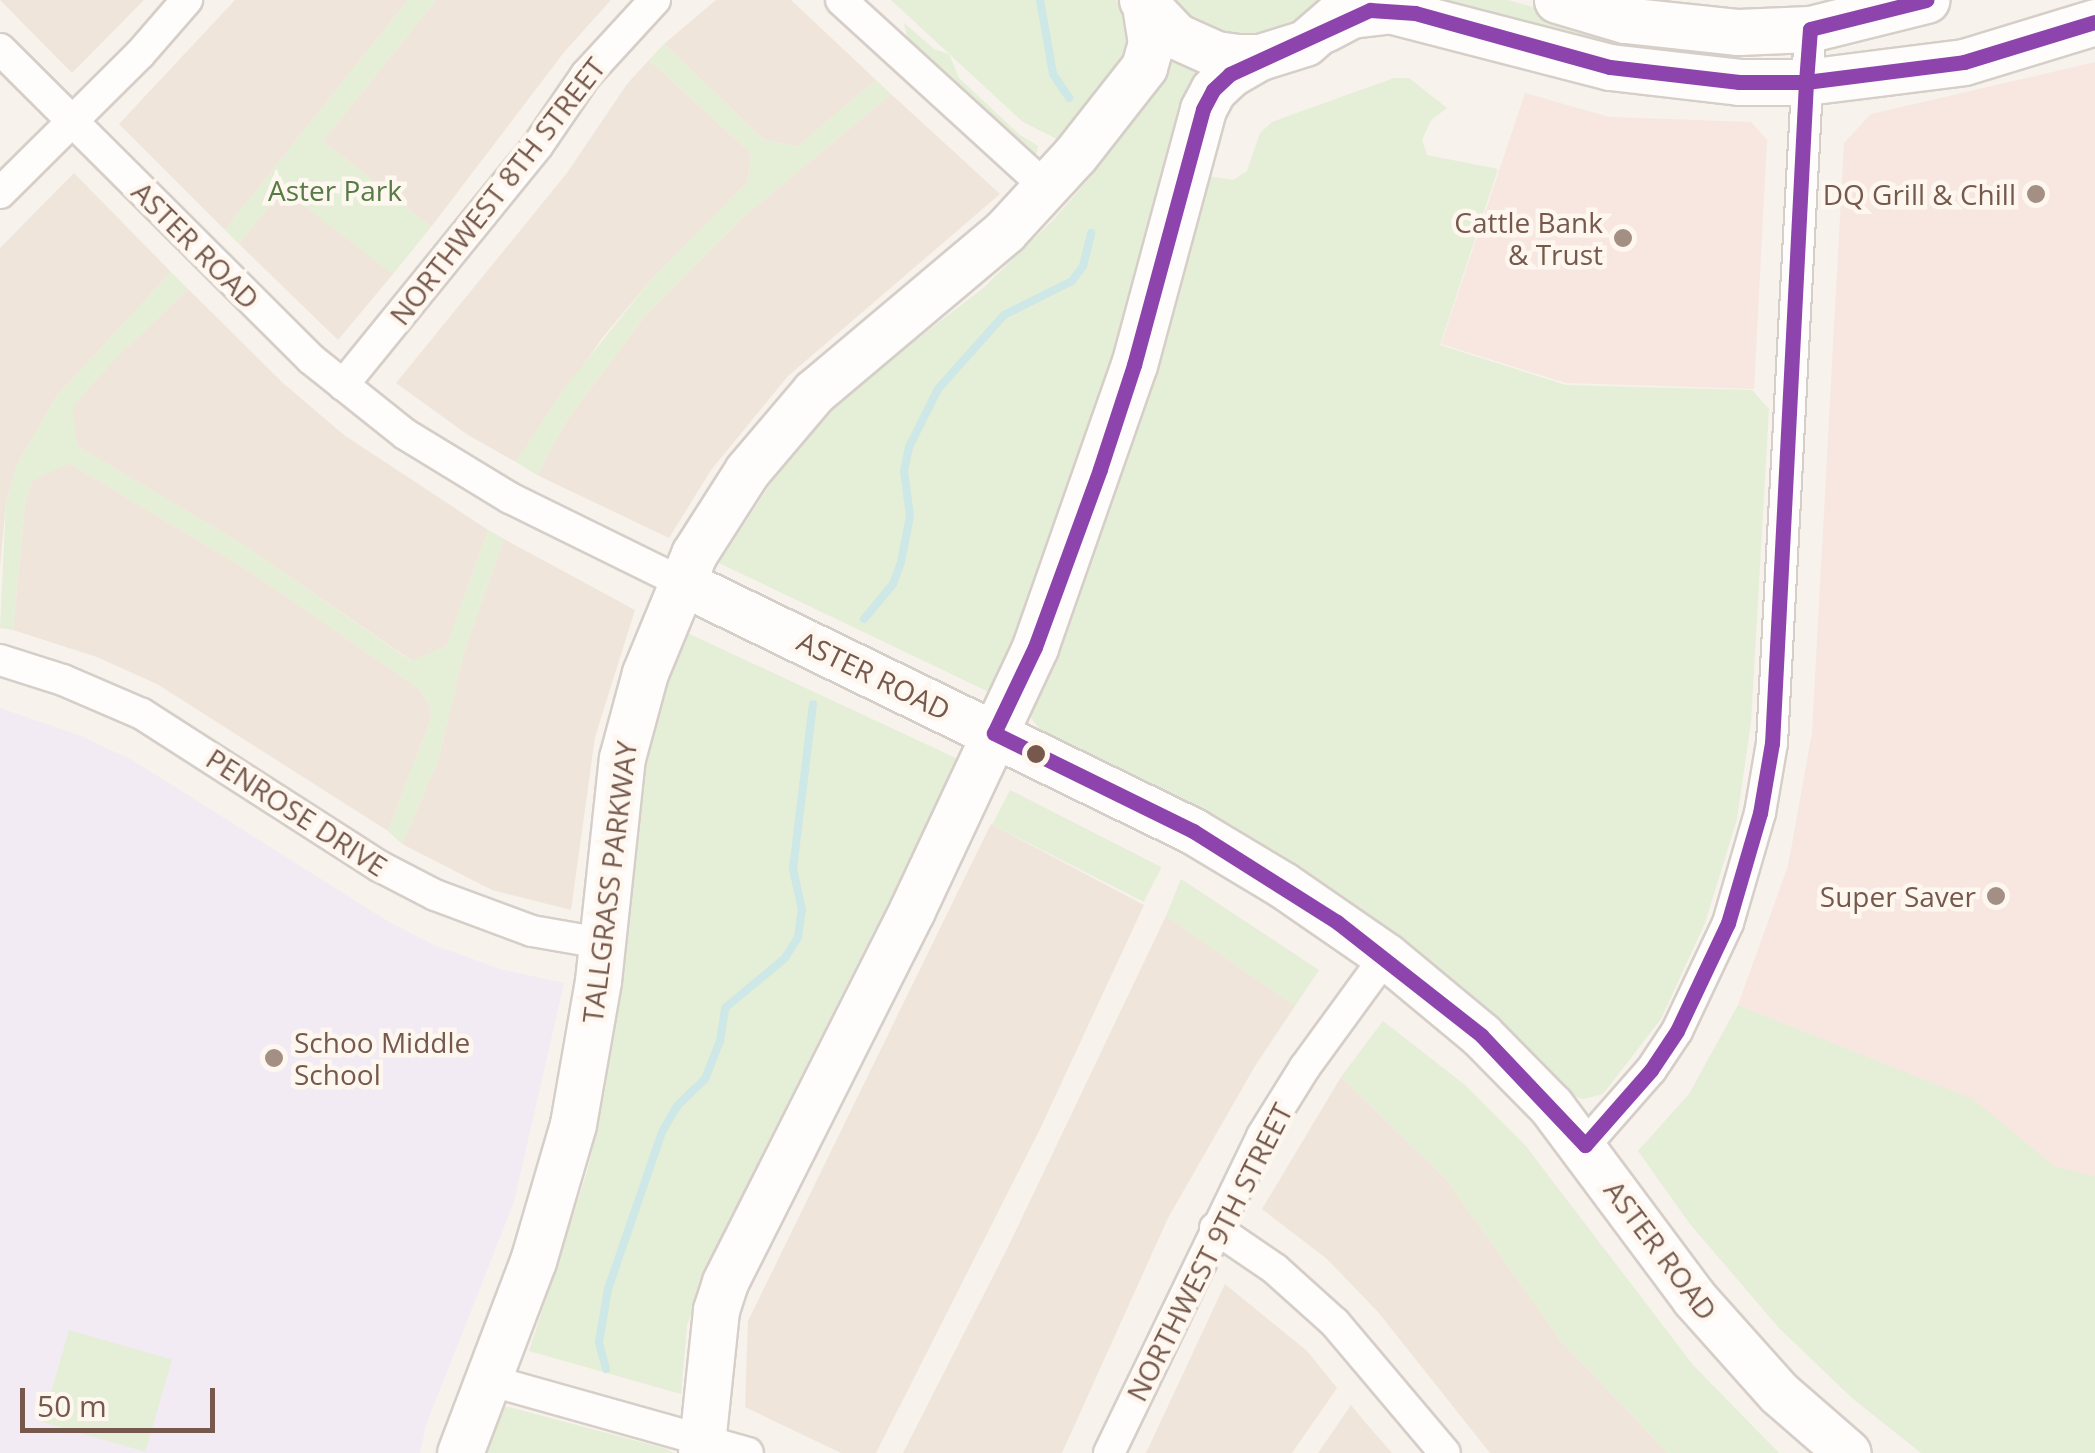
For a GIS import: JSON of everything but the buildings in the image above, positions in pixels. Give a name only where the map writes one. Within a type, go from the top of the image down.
[{"type":"street","points":[[0,193],[187,0]]},
{"type":"street","name":"NORTHWEST 8TH STREET","points":[[343,385],[538,145],[586,75],[655,0]]},
{"type":"street","points":[[841,0],[1047,188]]},
{"type":"street","points":[[1557,0],[1625,20],[1691,29],[1810,28],[1926,0]]},
{"type":"street","points":[[1144,2],[1168,29],[1196,47],[1238,57],[1260,57]]},
{"type":"street","name":"TALLGRASS PARKWAY","points":[[460,1453],[532,1262],[573,1124],[596,1002],[615,807],[629,728],[660,630],[681,582],[739,482],[814,392],[881,332],[956,276],[1047,188],[1144,68],[1151,43],[1144,2]]},
{"type":"street","points":[[703,1446],[716,1310],[725,1282],[919,895],[1035,647],[1134,365],[1203,109],[1213,90],[1230,74],[1260,57],[1305,43],[1338,15],[1389,10],[1610,67],[1740,82],[1806,82],[1964,62],[2095,22]]},
{"type":"street","points":[[1585,1146],[1608,1123],[1677,1031],[1728,922],[1760,813],[1772,743],[1810,28]]},
{"type":"street","name":"ASTER ROAD","points":[[0,49],[280,330],[343,385],[474,478],[1193,831],[1283,885],[1386,956],[1492,1046],[1585,1146],[1706,1311],[1780,1393],[1848,1453]]},
{"type":"street","name":"PENROSE DRIVE","points":[[0,660],[62,680],[142,714],[379,866],[435,895],[532,931],[601,942]]},
{"type":"street","name":"NORTHWEST 9TH STREET","points":[[1109,1453],[1262,1136],[1305,1066],[1386,956]]},
{"type":"street","points":[[1215,1228],[1275,1269],[1335,1322],[1444,1453]]},
{"type":"street","points":[[485,1379],[703,1446],[748,1453]]},
{"type":"shaded area","points":[[0,0],[144,0],[72,73]]},
{"type":"shaded area","points":[[235,0],[408,0],[225,230],[119,124]]},
{"type":"shaded area","points":[[436,0],[611,0],[565,51],[431,227],[323,141]]},
{"type":"shaded area","points":[[716,0],[791,0],[876,80],[797,147],[763,139],[664,44]]},
{"type":"shaded area","points":[[649,60],[751,153],[748,182],[650,281],[603,337],[516,462],[468,435],[396,383],[567,173],[627,84]]},
{"type":"shaded area","points":[[2095,62],[2095,1176],[2054,1167],[1972,1099],[1738,1005],[1788,866],[1812,733],[1844,143],[1871,114]]},
{"type":"shaded area","points":[[1525,93],[1609,117],[1751,122],[1767,140],[1754,389],[1566,383],[1441,344]]},
{"type":"shaded area","points":[[891,94],[1000,194],[788,376],[711,470],[669,538],[537,475],[567,420],[645,316],[740,220]]},
{"type":"shaded area","points":[[74,173],[171,272],[56,397],[17,465],[6,503],[0,567],[0,248]]},
{"type":"shaded area","points":[[283,189],[393,274],[338,340],[239,244]]},
{"type":"shaded area","points":[[188,289],[284,384],[344,435],[488,530],[447,646],[412,661],[242,544],[77,446],[72,406]]},
{"type":"shaded area","points":[[69,463],[251,572],[418,688],[430,706],[431,719],[388,831],[157,684],[97,657],[13,630],[25,505],[32,480]]},
{"type":"shaded area","points":[[504,539],[635,610],[595,737],[571,910],[492,890],[402,844],[438,761],[464,652]]},
{"type":"shaded area","name":"Schoo Middle School","points":[[0,708],[81,736],[134,761],[389,922],[434,945],[500,969],[564,983],[514,1202],[426,1425],[420,1453],[0,1453]]},
{"type":"shaded area","points":[[991,824],[1144,905],[1040,1129],[876,1453],[841,1453],[745,1407],[748,1321]]},
{"type":"shaded area","points":[[1166,916],[1295,1006],[1255,1066],[1168,1218],[1062,1453],[903,1453],[1008,1247]]},
{"type":"shaded area","points":[[1341,1077],[1446,1179],[1562,1342],[1668,1453],[1490,1453],[1378,1312],[1327,1259],[1262,1209]]},
{"type":"shaded area","points":[[1225,1284],[1307,1351],[1337,1388],[1292,1453],[1146,1453]]},
{"type":"shaded area","points":[[1351,1405],[1365,1422],[1392,1453],[1318,1453]]},
{"type":"green space","name":"Aster Park","points":[[408,0],[436,0],[323,141],[431,227],[393,274],[283,190],[239,244],[225,230]]},
{"type":"green space","points":[[891,0],[1126,0],[1136,57],[1059,140],[1023,122]]},
{"type":"green space","points":[[1157,0],[1335,0],[1319,20],[1222,45]]},
{"type":"green space","points":[[1411,0],[1508,0],[1598,26],[1745,46],[1745,57],[1664,52],[1571,37]]},
{"type":"green space","points":[[904,23],[934,49],[949,54],[959,78],[1020,135],[1038,146],[1036,155],[907,37]]},
{"type":"green space","points":[[664,44],[763,139],[797,147],[876,80],[891,94],[740,220],[645,316],[567,420],[537,475],[516,462],[560,394],[650,281],[748,182],[751,153],[649,60]]},
{"type":"green space","points":[[1164,50],[1209,69],[1072,485],[991,693],[719,563],[784,463],[853,388],[982,289],[1053,220],[1094,173],[1087,167]]},
{"type":"green space","points":[[1394,78],[1409,78],[1447,108],[1431,120],[1422,140],[1427,155],[1498,169],[1440,345],[1566,385],[1752,390],[1769,409],[1751,722],[1737,819],[1705,923],[1661,1019],[1603,1094],[1583,1099],[1568,1094],[1041,731],[1028,714],[1201,175],[1233,180],[1247,171],[1260,133],[1272,122]]},
{"type":"green space","points":[[171,272],[188,289],[73,406],[77,446],[242,544],[411,661],[447,646],[488,530],[504,539],[464,652],[438,761],[402,844],[388,831],[431,719],[430,706],[418,688],[251,572],[69,463],[32,481],[25,505],[13,630],[0,628],[6,503],[17,465],[56,397]]},
{"type":"green space","points":[[685,632],[960,760],[707,1264],[687,1326],[681,1394],[529,1351],[587,1172],[605,1091],[645,760],[656,711]]},
{"type":"green space","points":[[1010,790],[1161,867],[1144,902],[992,825]]},
{"type":"green space","points":[[1181,879],[1319,970],[1295,1006],[1166,916]]},
{"type":"green space","points":[[1738,1005],[1973,1099],[2054,1166],[2095,1176],[2095,1453],[1921,1453],[1852,1398],[1779,1328],[1690,1224],[1638,1151],[1689,1094]]},
{"type":"green space","points":[[1383,1021],[1465,1085],[1525,1145],[1693,1365],[1779,1453],[1668,1453],[1562,1342],[1446,1179],[1341,1077]]},
{"type":"green space","points":[[69,1330],[172,1359],[145,1452],[43,1422]]},
{"type":"green space","points":[[509,1407],[673,1453],[475,1453],[497,1408]]},
{"type":"waterway","points":[[1040,0],[1053,74],[1069,98]]},
{"type":"waterway","points":[[864,619],[893,584],[901,562],[910,516],[904,471],[909,447],[938,389],[1004,315],[1072,281],[1083,266],[1091,233]]},
{"type":"waterway","points":[[606,1369],[599,1342],[608,1289],[662,1132],[677,1106],[705,1079],[720,1041],[725,1008],[785,958],[798,937],[802,910],[793,869],[813,704]]},
{"type":"transit line","points":[[1806,82],[1810,29],[1926,0]]},
{"type":"transit line","points":[[1370,10],[1415,13],[1610,67],[1739,82],[1806,82],[1772,743],[1760,813],[1728,923],[1677,1031],[1651,1070],[1585,1145],[1481,1035],[1337,922],[1193,831],[994,733],[1035,647],[1100,469],[1134,365],[1203,109],[1213,90],[1230,74],[1370,10]]},
{"type":"transit line","points":[[1806,82],[1964,62],[2095,22]]},
{"type":"place","name":"DQ Grill & Chill","points":[[2036,194]]},
{"type":"place","name":"Cattle Bank & Trust","points":[[1623,238]]},
{"type":"place","name":"Super Saver","points":[[1996,896]]},
{"type":"place","name":"Schoo Middle School","points":[[274,1058]]}]
